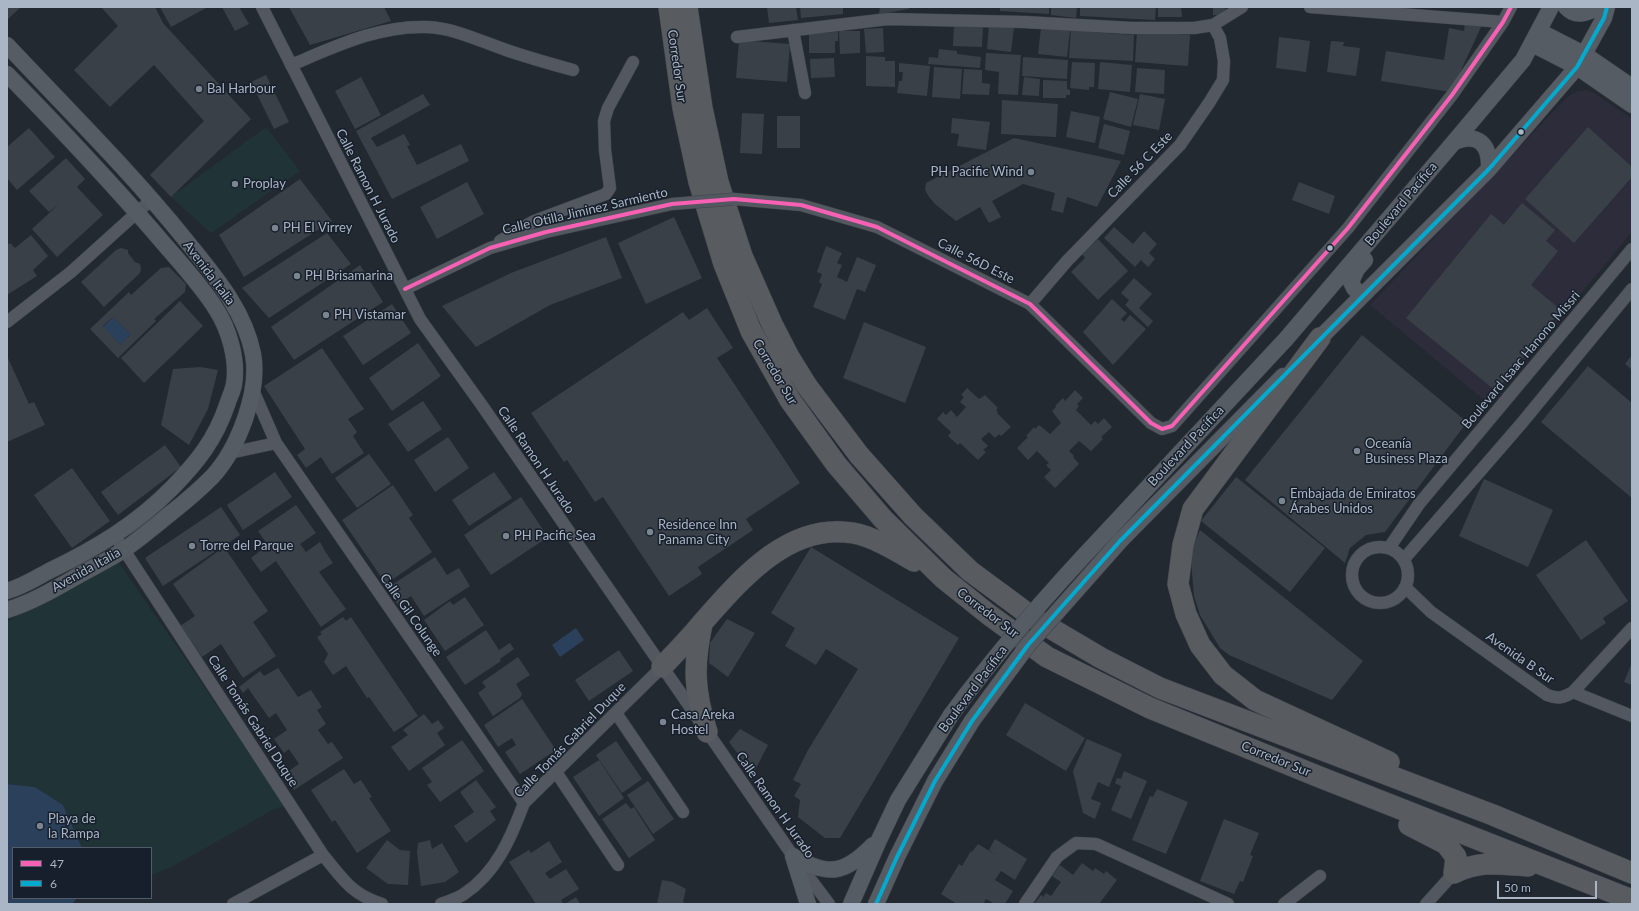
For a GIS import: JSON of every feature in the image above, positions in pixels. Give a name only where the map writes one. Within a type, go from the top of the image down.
[{"type":"highway","name":"Corredor Sur","points":[[669,7],[683,108],[699,182],[724,264],[751,331],[790,400],[836,464],[883,519],[944,578],[988,614],[1047,657],[1150,708],[1317,776],[1632,900]]},
{"type":"highway","name":"Corredor Sur","points":[[688,7],[690,33],[702,108],[718,182],[742,256],[756,289],[789,357],[807,386],[859,455],[914,516],[976,575],[1035,619],[1101,658],[1160,688],[1493,815],[1632,873]]},
{"type":"highway","points":[[1320,338],[1193,509],[1183,545],[1178,584],[1186,614],[1200,646],[1224,674],[1255,700],[1385,760],[1493,815]]},
{"type":"highway","points":[[662,667],[726,596],[772,554],[800,538],[826,532],[854,533],[888,545],[944,578]]},
{"type":"highway","points":[[702,623],[696,650],[695,678],[699,705],[707,732]]},
{"type":"highway","points":[[1317,776],[1446,844],[1456,857],[1454,874]]},
{"type":"highway","points":[[1454,874],[1465,868],[1483,863],[1552,868]]},
{"type":"street","name":"Calle Ramon H Jurado","points":[[262,7],[290,65],[420,319],[481,404],[793,856],[829,904]]},
{"type":"street","points":[[737,37],[888,19],[1024,22],[1132,28],[1194,28],[1213,25],[1242,7]]},
{"type":"street","points":[[1310,7],[1503,22],[1511,7]]},
{"type":"street","name":"Boulevard Pacífica","points":[[851,904],[898,800],[951,715],[975,682],[1053,589],[1286,339],[1392,215],[1523,60],[1551,7]]},
{"type":"street","points":[[1566,7],[1575,14],[1582,14],[1599,7]]},
{"type":"street","name":"Boulevard Pacífica","points":[[876,904],[897,857],[935,781],[972,721],[1028,645],[1120,541],[1489,169],[1581,61],[1604,18],[1607,7]]},
{"type":"street","name":"Calle 56D Este","points":[[734,199],[801,206],[877,227],[1030,304],[1151,423],[1162,429],[1172,426],[1348,228],[1452,95],[1503,22]]},
{"type":"street","name":"Calle 56 C Este","points":[[1030,304],[1067,261],[1180,145],[1209,103],[1223,80],[1224,61],[1220,38],[1213,25]]},
{"type":"street","points":[[290,65],[356,38],[374,33],[428,26],[450,30],[510,51],[573,70]]},
{"type":"street","points":[[793,30],[804,93]]},
{"type":"street","points":[[1536,37],[1632,87]]},
{"type":"street","name":"Avenida Italia","points":[[7,45],[152,199],[223,288],[239,314],[248,333],[253,355],[254,370],[253,390],[243,422],[230,453],[213,476],[186,500],[123,550],[59,586],[7,610]]},
{"type":"street","points":[[1581,61],[1632,105]]},
{"type":"street","points":[[490,248],[519,228],[534,221],[606,194],[610,188],[605,150],[604,121],[608,108],[633,62]]},
{"type":"street","name":"Avenida Italia","points":[[7,74],[137,212],[172,253],[216,309],[229,336],[234,362],[234,384],[225,411],[210,444],[196,464],[167,493],[114,536],[78,557],[7,591]]},
{"type":"street","points":[[1454,142],[1464,138],[1476,139],[1485,146],[1490,157],[1489,169]]},
{"type":"street","points":[[7,322],[71,272],[152,199]]},
{"type":"street","name":"Calle Otilla Jiminez Sarmiento","points":[[405,289],[490,248],[546,232],[672,204],[734,199]]},
{"type":"street","points":[[1362,296],[1354,288],[1351,282],[1357,269],[1391,232],[1392,215]]},
{"type":"street","name":"Boulevard Isaac Hanono Missri","points":[[1389,548],[1419,504],[1632,249]]},
{"type":"street","points":[[1404,559],[1521,424],[1632,289]]},
{"type":"street","name":"Calle Gil Colunge","points":[[253,390],[276,443],[524,803]]},
{"type":"street","points":[[230,453],[276,443]]},
{"type":"street","name":"Calle Tomás Gabriel Duque","points":[[114,536],[324,855],[348,886],[358,893],[382,904]]},
{"type":"street","points":[[1380,546],[1397,552],[1404,559],[1408,568],[1408,578],[1405,588],[1400,595],[1383,603],[1374,603],[1365,599],[1358,593],[1354,586],[1352,567],[1356,559],[1363,552],[1380,546]]},
{"type":"street","name":"Avenida B Sur","points":[[1405,588],[1431,612],[1547,695],[1555,698],[1564,698],[1573,692],[1632,628]]},
{"type":"street","name":"Calle Tomás Gabriel Duque","points":[[441,904],[463,895],[481,880],[500,857],[515,830],[524,803],[662,667]]},
{"type":"street","points":[[1573,692],[1632,716]]},
{"type":"street","points":[[616,713],[684,812]]},
{"type":"street","points":[[556,772],[618,866]]},
{"type":"street","points":[[793,856],[812,866],[830,871],[846,867],[861,858],[879,840]]},
{"type":"street","points":[[1024,904],[1058,857],[1076,843],[1096,844],[1225,904]]},
{"type":"street","points":[[233,904],[324,855]]},
{"type":"street","points":[[793,856],[808,904]]},
{"type":"street","points":[[1427,904],[1454,874]]},
{"type":"street","points":[[1284,904],[1320,876]]},
{"type":"shaded area","points":[[1587,90],[1596,94],[1632,119],[1632,232],[1489,404],[1370,305],[1568,96],[1578,91]]},
{"type":"green space","name":"Proplay","points":[[266,127],[300,171],[211,233],[171,197]]},
{"type":"green space","points":[[117,560],[285,807],[276,808],[177,864],[152,876],[152,847],[82,847],[63,805],[35,787],[7,784],[7,622],[31,606]]},
{"type":"water","points":[[113,317],[131,335],[120,345],[103,327]]},
{"type":"water","points":[[576,628],[584,640],[560,657],[552,645]]},
{"type":"water","name":"Playa de la Rampa","points":[[7,784],[35,787],[63,805],[82,847],[12,847],[12,899],[76,899],[72,904],[7,904]]},
{"type":"building","points":[[7,7],[21,7],[7,20]]},
{"type":"building","name":"Bal Harbour","points":[[101,7],[155,7],[163,23],[251,119],[171,197],[150,175],[204,121],[154,65],[110,107],[74,70],[118,26]]},
{"type":"building","points":[[160,7],[208,7],[171,27]]},
{"type":"building","points":[[222,7],[239,7],[249,24],[235,31]]},
{"type":"building","points":[[289,7],[384,7],[391,21],[310,45]]},
{"type":"building","points":[[767,7],[796,7],[798,20],[769,23]]},
{"type":"building","points":[[800,7],[843,7],[843,14],[801,18]]},
{"type":"building","points":[[880,7],[909,7],[909,9],[879,14]]},
{"type":"building","points":[[1000,7],[1049,7],[1049,14],[1000,11]]},
{"type":"building","points":[[1051,7],[1077,7],[1076,18],[1051,15]]},
{"type":"building","points":[[1080,7],[1156,7],[1155,20],[1080,16]]},
{"type":"building","points":[[1158,7],[1181,7],[1182,17],[1158,17]]},
{"type":"building","points":[[1213,7],[1227,7],[1220,15],[1213,15]]},
{"type":"building","points":[[1465,23],[1482,25],[1451,92],[1381,81],[1386,51],[1444,60],[1449,28],[1464,31]]},
{"type":"building","points":[[954,25],[983,27],[982,47],[953,46]]},
{"type":"building","points":[[989,25],[1014,27],[1011,52],[987,49]]},
{"type":"building","points":[[1041,27],[1070,30],[1067,57],[1038,54]]},
{"type":"building","points":[[1071,27],[1093,29],[1092,32],[1134,35],[1133,61],[1069,58]]},
{"type":"building","points":[[883,28],[884,52],[866,53],[864,29]]},
{"type":"building","points":[[839,31],[860,31],[860,53],[840,54]]},
{"type":"building","points":[[1137,31],[1190,35],[1188,66],[1135,62]]},
{"type":"building","points":[[838,32],[838,41],[835,41],[835,53],[809,53],[809,33]]},
{"type":"building","points":[[1279,37],[1310,41],[1306,72],[1276,68]]},
{"type":"building","points":[[739,40],[790,44],[787,82],[736,78]]},
{"type":"building","points":[[1331,41],[1344,42],[1343,46],[1360,48],[1356,76],[1327,72]]},
{"type":"building","points":[[939,49],[957,51],[957,54],[981,57],[980,68],[928,64],[929,57],[938,58]]},
{"type":"building","points":[[986,53],[1021,55],[1018,95],[998,94],[999,72],[985,70]]},
{"type":"building","points":[[866,56],[885,57],[885,61],[895,61],[895,87],[866,86]]},
{"type":"building","points":[[1023,57],[1068,60],[1067,79],[1022,76]]},
{"type":"building","points":[[834,58],[835,77],[811,78],[810,59]]},
{"type":"building","points":[[1072,62],[1095,63],[1094,87],[1089,87],[1089,90],[1070,88]]},
{"type":"building","points":[[1100,62],[1132,65],[1130,92],[1098,89]]},
{"type":"building","points":[[899,63],[930,66],[927,96],[897,93],[899,81],[902,81],[903,72],[899,72]]},
{"type":"building","points":[[934,67],[962,69],[960,99],[932,97]]},
{"type":"building","points":[[1137,68],[1165,70],[1164,94],[1135,92]]},
{"type":"building","points":[[964,69],[982,70],[982,83],[990,84],[989,95],[962,94]]},
{"type":"building","points":[[266,75],[289,122],[274,129],[251,82]]},
{"type":"building","points":[[361,77],[381,115],[355,129],[335,91]]},
{"type":"building","points":[[1024,77],[1040,79],[1039,96],[1022,95]]},
{"type":"building","points":[[1043,80],[1067,81],[1067,89],[1070,90],[1070,95],[1066,95],[1066,98],[1043,98]]},
{"type":"building","points":[[1110,92],[1138,99],[1131,127],[1103,119]]},
{"type":"building","points":[[423,94],[430,105],[371,138],[377,147],[404,134],[410,145],[407,146],[417,165],[461,144],[469,161],[392,199],[356,131]]},
{"type":"building","points":[[1140,94],[1165,99],[1159,130],[1133,125]]},
{"type":"building","points":[[1002,100],[1058,104],[1056,137],[1001,134]]},
{"type":"building","points":[[1071,111],[1100,117],[1095,143],[1066,137]]},
{"type":"building","points":[[742,113],[764,114],[762,154],[740,153]]},
{"type":"building","points":[[777,116],[800,116],[800,148],[777,148]]},
{"type":"building","points":[[952,118],[990,122],[986,150],[957,146],[959,134],[951,133]]},
{"type":"building","points":[[1104,124],[1130,131],[1124,155],[1098,148]]},
{"type":"building","points":[[1588,127],[1632,167],[1632,177],[1574,243],[1525,199]]},
{"type":"building","points":[[29,128],[55,157],[17,190],[7,178],[7,147]]},
{"type":"building","name":"PH Pacific Wind","points":[[1014,138],[1121,161],[1097,207],[1067,197],[1063,213],[1051,210],[1055,193],[1023,184],[992,201],[1001,217],[989,223],[980,207],[956,221],[935,204],[929,197],[925,190],[926,183]]},
{"type":"building","points":[[66,158],[85,179],[77,187],[103,215],[57,257],[32,229],[59,204],[49,212],[29,191]]},
{"type":"building","name":"PH El Virrey","points":[[300,179],[332,221],[244,277],[219,235]]},
{"type":"building","points":[[467,182],[484,214],[437,239],[420,207]]},
{"type":"building","points":[[1299,182],[1335,196],[1329,214],[1292,200]]},
{"type":"building","points":[[1522,203],[1555,230],[1546,241],[1558,251],[1531,285],[1561,310],[1496,391],[1406,318],[1491,214],[1504,225]]},
{"type":"building","points":[[674,217],[702,278],[646,304],[618,243]]},
{"type":"building","points":[[1114,227],[1133,244],[1144,231],[1157,244],[1149,253],[1155,259],[1148,267],[1141,260],[1135,267],[1104,238]]},
{"type":"building","name":"PH Brisamarina","points":[[327,233],[351,264],[269,318],[242,288]]},
{"type":"building","points":[[31,235],[48,256],[33,270],[37,276],[7,295],[7,245],[10,243],[15,248]]},
{"type":"building","points":[[606,237],[622,278],[550,305],[476,347],[442,306],[511,273]]},
{"type":"building","points":[[1098,239],[1128,271],[1098,300],[1071,272],[1085,258],[1082,254]]},
{"type":"building","points":[[826,246],[842,253],[837,263],[842,265],[837,277],[847,282],[857,257],[876,265],[865,292],[857,289],[845,320],[813,307],[822,284],[819,282],[822,274],[817,272]]},
{"type":"building","points":[[121,248],[128,250],[128,253],[135,262],[140,264],[141,270],[139,274],[104,307],[81,282],[116,250]]},
{"type":"building","name":"PH Vistamar","points":[[360,265],[383,302],[294,360],[271,327]]},
{"type":"building","points":[[169,267],[186,284],[185,292],[154,319],[156,321],[118,358],[90,329],[129,292],[131,295],[161,268]],"holes":[[[113,317],[131,335],[120,345],[103,326]]]},
{"type":"building","points":[[1134,278],[1152,294],[1139,308],[1153,321],[1148,327],[1125,305],[1129,300],[1121,293]]},
{"type":"building","points":[[1112,299],[1127,313],[1121,319],[1124,322],[1130,315],[1146,329],[1113,365],[1083,332]]},
{"type":"building","points":[[180,301],[203,326],[144,383],[121,358]]},
{"type":"building","points":[[392,304],[411,333],[363,365],[343,336]]},
{"type":"building","points":[[707,308],[733,348],[717,358],[800,483],[746,519],[753,530],[698,567],[702,574],[669,596],[603,497],[595,502],[567,460],[564,462],[531,413],[683,312],[689,320]]},
{"type":"building","points":[[864,322],[926,347],[905,403],[843,378]]},
{"type":"building","name":"Oceanía Business Plaza","points":[[1362,335],[1467,422],[1385,532],[1366,535],[1350,548],[1345,563],[1245,480]]},
{"type":"building","points":[[418,343],[441,376],[392,411],[369,378]]},
{"type":"building","points":[[322,348],[364,409],[348,419],[357,432],[353,436],[364,453],[332,474],[321,457],[306,468],[297,455],[305,449],[264,386]]},
{"type":"building","points":[[1632,355],[1632,370],[1625,364]]},
{"type":"building","points":[[7,356],[29,404],[34,402],[45,425],[7,442]]},
{"type":"building","points":[[1588,366],[1632,403],[1632,498],[1541,422]]},
{"type":"building","points":[[200,367],[218,370],[208,409],[189,445],[161,425],[173,369]]},
{"type":"building","points":[[967,388],[979,399],[985,395],[998,408],[996,410],[998,412],[997,413],[1011,427],[1001,436],[999,434],[995,438],[989,432],[981,439],[988,446],[983,450],[986,452],[978,460],[960,443],[958,445],[948,436],[951,432],[937,419],[943,412],[946,415],[951,410],[957,417],[966,407],[960,402],[964,397],[961,395]]},
{"type":"building","points":[[1075,390],[1083,398],[1077,404],[1079,406],[1076,410],[1091,425],[1095,421],[1098,424],[1104,418],[1112,427],[1101,437],[1103,439],[1091,451],[1079,441],[1069,451],[1079,464],[1055,488],[1044,477],[1051,470],[1046,465],[1049,463],[1037,451],[1028,460],[1017,448],[1028,437],[1026,436],[1034,427],[1035,429],[1039,425],[1050,434],[1061,423],[1052,411],[1063,398],[1065,401]]},
{"type":"building","points":[[423,401],[442,429],[408,452],[388,424]]},
{"type":"building","points":[[448,437],[469,468],[435,492],[414,460]]},
{"type":"building","points":[[165,445],[181,467],[118,515],[101,492]]},
{"type":"building","points":[[369,454],[391,484],[357,508],[335,478]]},
{"type":"building","points":[[72,468],[110,521],[72,548],[34,495]]},
{"type":"building","points":[[275,472],[292,497],[243,530],[227,505]]},
{"type":"building","points":[[494,472],[512,498],[469,526],[452,500]]},
{"type":"building","points":[[1236,477],[1325,548],[1290,592],[1201,521]]},
{"type":"building","points":[[1484,479],[1553,510],[1528,567],[1459,536]]},
{"type":"building","points":[[393,485],[413,515],[409,518],[432,552],[386,584],[342,520]]},
{"type":"building","name":"PH Pacific Sea","points":[[521,497],[548,537],[491,575],[464,535]]},
{"type":"building","points":[[296,505],[316,533],[300,544],[306,552],[320,542],[333,563],[319,572],[346,609],[321,627],[276,561],[261,572],[251,558],[268,545],[258,531]]},
{"type":"building","name":"Torre del Parque","points":[[221,507],[240,535],[163,586],[145,558]]},
{"type":"building","points":[[1200,530],[1363,661],[1332,700],[1229,655],[1220,648],[1200,615],[1194,596],[1191,561],[1193,547]]},
{"type":"building","points":[[1586,540],[1628,601],[1603,618],[1606,623],[1581,640],[1536,575]]},
{"type":"building","points":[[224,547],[268,611],[253,622],[276,656],[243,678],[221,644],[202,657],[180,626],[195,616],[173,584]]},
{"type":"building","points":[[811,547],[959,638],[840,838],[825,838],[798,817],[800,800],[794,796],[801,784],[793,780],[808,750],[858,669],[826,649],[816,665],[785,646],[795,628],[771,613]]},
{"type":"building","points":[[435,557],[447,575],[459,568],[470,586],[424,616],[411,596],[398,605],[387,588]]},
{"type":"building","points":[[465,597],[484,625],[445,651],[424,620],[450,601],[453,605]]},
{"type":"building","points":[[343,617],[346,621],[351,617],[418,716],[394,732],[369,697],[367,698],[346,666],[333,675],[324,662],[328,654],[317,637],[322,634],[320,632]]},
{"type":"building","points":[[727,619],[755,633],[728,677],[709,663],[710,643]]},
{"type":"building","points":[[486,630],[499,650],[510,643],[514,649],[500,659],[501,661],[465,685],[446,657]]},
{"type":"building","points":[[619,650],[633,671],[589,701],[575,680]]},
{"type":"building","points":[[518,657],[530,675],[516,684],[522,694],[520,698],[493,716],[478,693],[486,687],[482,682]]},
{"type":"building","points":[[1632,662],[1632,685],[1624,682]]},
{"type":"building","points":[[278,668],[298,697],[311,690],[322,707],[317,710],[326,724],[318,730],[328,744],[332,742],[343,758],[294,790],[284,774],[299,764],[289,749],[284,753],[274,739],[287,730],[276,713],[269,718],[248,688],[243,693],[239,687],[260,671],[264,676]]},
{"type":"building","points":[[522,699],[556,750],[520,774],[505,752],[516,745],[512,738],[498,747],[484,725]]},
{"type":"building","points":[[1025,703],[1085,738],[1066,771],[1006,735]]},
{"type":"building","points":[[424,714],[432,724],[438,720],[444,728],[437,733],[445,745],[409,771],[391,747],[408,735],[403,730]]},
{"type":"building","points":[[740,729],[768,745],[753,774],[729,742]]},
{"type":"building","points":[[1087,739],[1122,754],[1109,787],[1098,782],[1091,799],[1101,803],[1095,819],[1083,813],[1073,771]]},
{"type":"building","points":[[462,740],[484,771],[440,802],[427,785],[432,782],[422,768]]},
{"type":"building","points":[[616,741],[642,779],[622,793],[596,755]]},
{"type":"building","points":[[599,760],[624,798],[599,816],[573,777]]},
{"type":"building","points":[[344,769],[354,784],[361,780],[372,797],[369,798],[391,831],[357,853],[335,820],[332,822],[311,790]]},
{"type":"building","points":[[1124,771],[1147,781],[1131,819],[1111,810],[1121,786],[1115,783],[1117,778],[1121,779]]},
{"type":"building","points":[[476,780],[496,807],[490,811],[496,820],[466,843],[454,826],[474,812],[460,792]]},
{"type":"building","points":[[648,781],[674,819],[653,834],[627,795]]},
{"type":"building","points":[[1157,789],[1188,802],[1166,854],[1132,840],[1150,796],[1153,797]]},
{"type":"building","points":[[626,803],[631,809],[634,807],[655,840],[629,858],[602,819]]},
{"type":"building","points":[[1224,819],[1259,833],[1250,855],[1253,856],[1243,882],[1240,881],[1234,894],[1200,881]]},
{"type":"building","points":[[995,839],[1027,859],[1015,880],[1001,871],[995,880],[1013,891],[1005,904],[995,904],[986,899],[983,904],[957,904],[941,894],[959,864],[962,866],[971,851],[972,852],[978,844],[996,855],[989,850]]},
{"type":"building","points":[[387,840],[400,850],[410,851],[408,885],[388,884],[366,868]]},
{"type":"building","points":[[430,840],[432,849],[442,843],[459,872],[445,882],[421,886],[417,853],[418,843]]},
{"type":"building","points":[[549,841],[562,862],[545,873],[550,879],[566,869],[579,889],[561,900],[563,904],[536,904],[509,862],[529,850],[531,853]]},
{"type":"building","points":[[1082,863],[1093,871],[1095,868],[1104,874],[1106,871],[1117,880],[1099,904],[1034,904],[1041,895],[1043,897],[1046,893],[1051,896],[1061,882],[1052,876],[1060,865],[1073,875]]},
{"type":"building","points":[[662,880],[673,882],[686,889],[683,902],[688,904],[657,904]]},
{"type":"building","points":[[576,897],[580,904],[565,904]]},
{"type":"transit line","name":"47","points":[[405,289],[490,248],[546,232],[672,204],[734,199],[801,205],[877,227],[1030,304],[1151,423],[1162,429],[1172,426],[1348,228],[1452,95],[1503,22],[1511,7]]},
{"type":"transit line","name":"6","points":[[876,904],[897,857],[935,781],[972,721],[1028,645],[1120,541],[1489,169],[1577,67],[1604,18],[1607,7]]},
{"type":"place","name":"Bal Harbour","points":[[199,89]]},
{"type":"place","name":"PH Pacific Wind","points":[[1031,172]]},
{"type":"place","name":"Proplay","points":[[235,184]]},
{"type":"place","name":"PH El Virrey","points":[[275,228]]},
{"type":"place","name":"PH Brisamarina","points":[[297,276]]},
{"type":"place","name":"PH Vistamar","points":[[326,315]]},
{"type":"place","name":"Oceanía Business Plaza","points":[[1357,451]]},
{"type":"place","name":"Embajada de Emiratos Árabes Unidos","points":[[1282,501]]},
{"type":"place","name":"Residence Inn Panama City","points":[[650,532]]},
{"type":"place","name":"PH Pacific Sea","points":[[506,536]]},
{"type":"place","name":"Torre del Parque","points":[[192,546]]},
{"type":"place","name":"Casa Areka Hostel","points":[[663,722]]},
{"type":"place","name":"Playa de la Rampa","points":[[40,826]]}]
